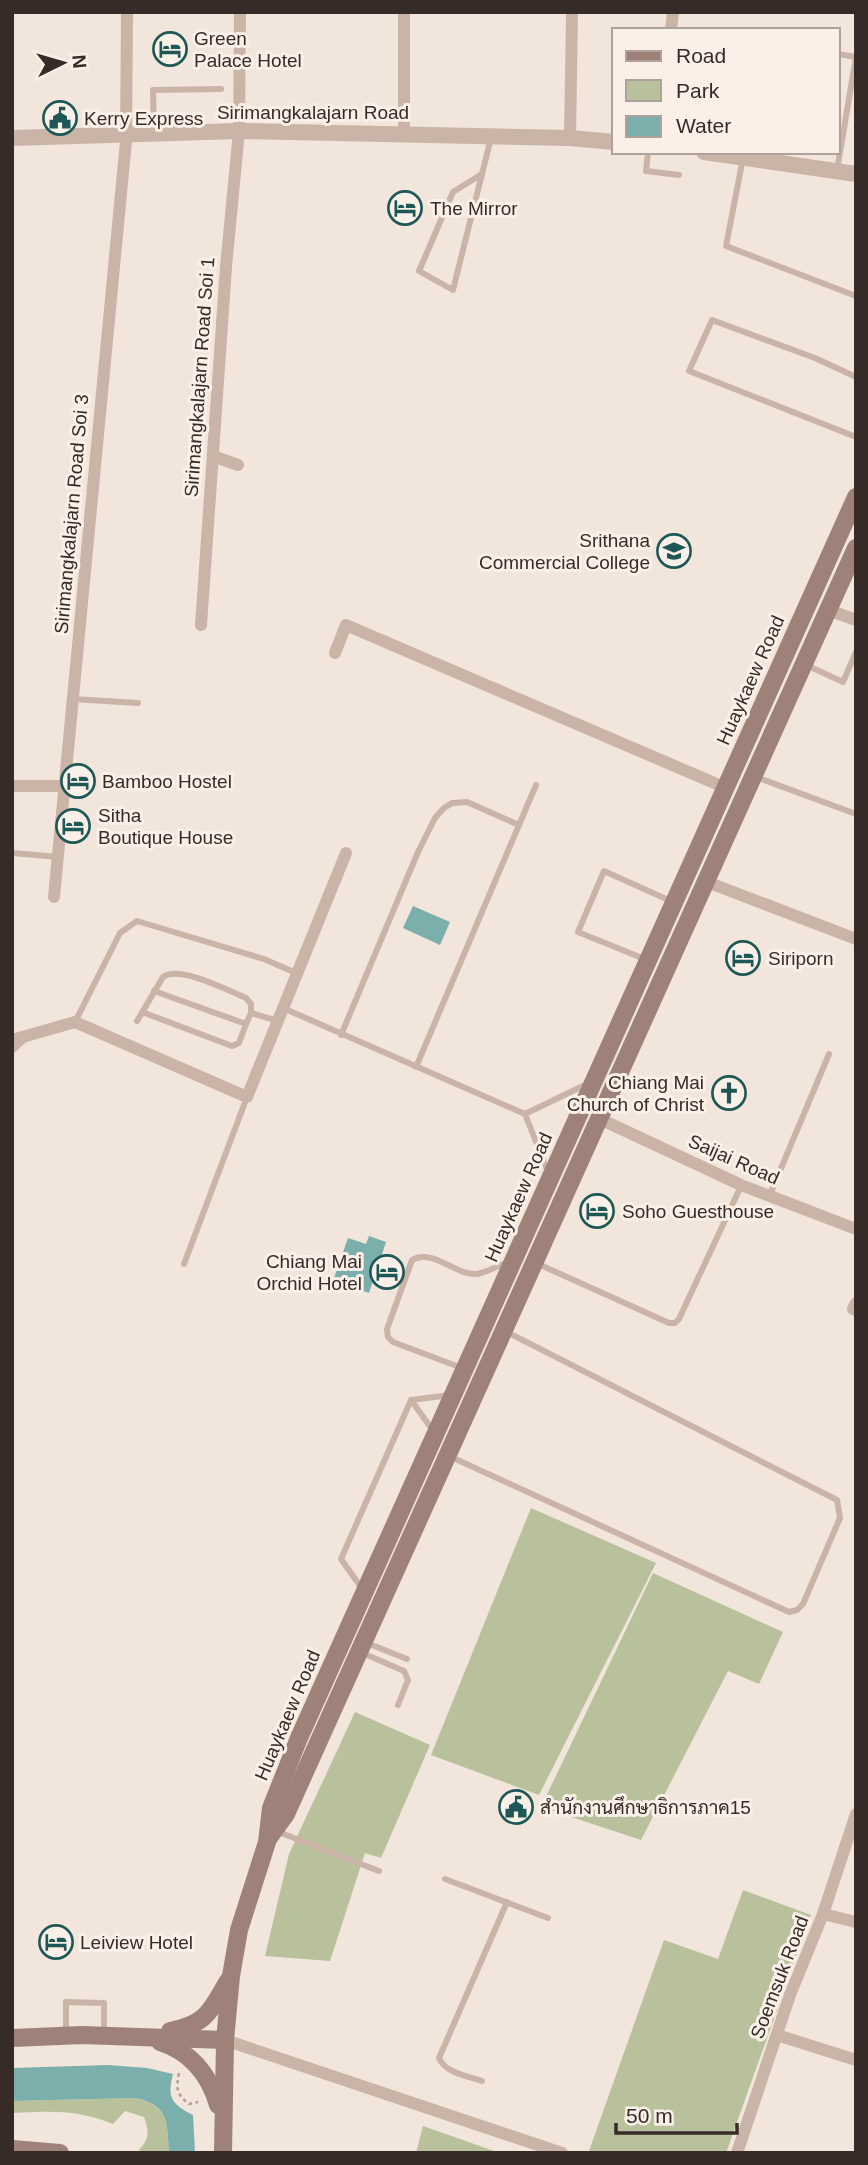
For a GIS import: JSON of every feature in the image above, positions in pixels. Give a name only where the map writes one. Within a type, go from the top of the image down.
[{"type":"main road","name":"Huaykaew Road","points":[[222,2118],[231,1976],[239,1930],[270,1836],[271,1808],[364,1592],[856,497]]},
{"type":"main road","name":"Huaykaew Road","points":[[270,1836],[286,1814],[856,548]]},
{"type":"main road","points":[[688,873],[707,882]]},
{"type":"main road","points":[[143,2036],[192,2027],[209,2012],[231,1976]]},
{"type":"main road","points":[[12,2038],[104,2035],[225,2040]]},
{"type":"main road","points":[[143,2036],[175,2047],[189,2056],[212,2086],[222,2118],[223,2153]]},
{"type":"main road","points":[[12,2148],[60,2153]]},
{"type":"street","name":"Sirimangkalajarn Road Soi 3","points":[[54,897],[126,135],[127,12]]},
{"type":"street","name":"Sirimangkalajarn Road Soi 1","points":[[201,625],[226,267],[239,131],[240,12]]},
{"type":"street","points":[[404,12],[404,134]]},
{"type":"street","points":[[570,138],[572,12]]},
{"type":"street","name":"Sirimangkalajarn Road","points":[[12,138],[239,131],[570,138],[612,142]]},
{"type":"street","points":[[717,154],[799,163],[856,174]]},
{"type":"street","points":[[213,456],[238,466]]},
{"type":"street","points":[[828,610],[856,620]]},
{"type":"street","points":[[335,653],[346,625],[726,788]]},
{"type":"street","points":[[12,786],[65,786]]},
{"type":"street","points":[[12,1040],[75,1022],[247,1097],[346,853]]},
{"type":"street","points":[[707,882],[856,939]]},
{"type":"street","name":"Saijai Road","points":[[600,1119],[741,1185],[856,1229]]},
{"type":"street","name":"Soemsuk Road","points":[[737,2153],[856,1814]]},
{"type":"street","points":[[823,1914],[856,1922]]},
{"type":"street","points":[[777,2035],[856,2060]]},
{"type":"street","points":[[225,2040],[562,2153]]},
{"type":"lane","points":[[840,149],[856,57]]},
{"type":"lane","points":[[154,135],[153,90],[221,89]]},
{"type":"lane","points":[[482,174],[453,192],[419,271],[453,290],[492,136]]},
{"type":"lane","points":[[648,154],[646,171],[679,175]]},
{"type":"lane","points":[[836,172],[839,154]]},
{"type":"lane","points":[[743,158],[726,246],[856,296]]},
{"type":"lane","points":[[856,377],[815,358],[712,320],[689,371],[856,437]]},
{"type":"lane","points":[[804,664],[843,682],[856,652]]},
{"type":"lane","points":[[73,699],[138,703]]},
{"type":"lane","points":[[754,776],[856,814]]},
{"type":"lane","points":[[416,1067],[536,785]]},
{"type":"lane","points":[[341,1035],[435,818],[452,803],[467,802],[519,825]]},
{"type":"lane","points":[[12,853],[58,857]]},
{"type":"lane","points":[[648,961],[578,932],[604,871],[675,902]]},
{"type":"lane","points":[[75,1022],[120,933],[137,921],[264,958],[296,974]]},
{"type":"lane","points":[[136,1021],[168,972],[182,974],[246,998],[252,1007],[239,1043],[232,1046],[142,1012]]},
{"type":"lane","points":[[154,991],[246,1024]]},
{"type":"lane","points":[[283,1008],[525,1114],[550,1177]]},
{"type":"lane","points":[[251,1013],[278,1021]]},
{"type":"lane","points":[[12,1051],[29,1035]]},
{"type":"lane","points":[[769,1197],[829,1054]]},
{"type":"lane","points":[[525,1114],[593,1081]]},
{"type":"lane","points":[[184,1264],[247,1097]]},
{"type":"lane","points":[[534,1262],[669,1323],[675,1323],[741,1185]]},
{"type":"lane","points":[[464,1369],[393,1342],[388,1337],[387,1329],[412,1260],[427,1257],[474,1274],[513,1260]]},
{"type":"lane","points":[[447,1455],[789,1612],[797,1610],[803,1604],[839,1518],[837,1500],[504,1330]]},
{"type":"lane","points":[[411,1400],[453,1395]]},
{"type":"lane","points":[[411,1400],[435,1434]]},
{"type":"lane","points":[[364,1592],[341,1559],[411,1400]]},
{"type":"lane","points":[[360,1646],[407,1659]]},
{"type":"lane","points":[[360,1646],[404,1671],[408,1680],[398,1705]]},
{"type":"lane","points":[[270,1836],[379,1871]]},
{"type":"lane","points":[[445,1879],[548,1919]]},
{"type":"lane","points":[[482,2081],[449,2069],[442,2065],[439,2058],[507,1902]]},
{"type":"lane","points":[[66,2036],[66,2002],[104,2003],[104,2035]]},
{"type":"path","points":[[180,2069],[176,2089],[180,2098],[189,2104],[202,2101]]},
{"type":"green space","points":[[531,1508],[656,1563],[539,1795],[431,1755]]},
{"type":"green space","points":[[653,1573],[783,1632],[759,1684],[728,1671],[641,1840],[541,1807]]},
{"type":"green space","points":[[355,1712],[430,1745],[381,1858],[365,1853],[330,1961],[265,1956],[289,1854]]},
{"type":"green space","points":[[743,1890],[811,1915],[726,2153],[589,2151],[664,1940],[718,1959]]},
{"type":"green space","points":[[136,2098],[155,2106],[164,2117],[169,2153],[141,2153],[139,2150],[148,2135],[144,2117],[125,2111],[113,2124],[75,2113],[12,2113],[12,2101]]},
{"type":"green space","points":[[423,2126],[500,2153],[416,2153]]},
{"type":"water","points":[[413,906],[450,922],[440,945],[403,928]]},
{"type":"water","points":[[369,1236],[386,1242],[369,1293],[333,1281],[348,1238],[366,1244]]},
{"type":"water","points":[[108,2065],[147,2068],[173,2074],[172,2099],[193,2115],[195,2153],[169,2153],[164,2117],[147,2101],[136,2098],[12,2101],[12,2068]]},
{"type":"place","name":"Green Palace Hotel","points":[[170,49]]},
{"type":"place","name":"Kerry Express","points":[[60,118]]},
{"type":"place","name":"The Mirror","points":[[405,208]]},
{"type":"place","name":"Srithana Commercial College","points":[[674,551]]},
{"type":"place","name":"Bamboo Hostel","points":[[78,781]]},
{"type":"place","name":"Sitha Boutique House","points":[[73,826]]},
{"type":"place","name":"Siriporn","points":[[743,958]]},
{"type":"place","name":"Chiang Mai Church of Christ","points":[[729,1093]]},
{"type":"place","name":"Soho Guesthouse","points":[[597,1211]]},
{"type":"place","name":"Chiang Mai Orchid Hotel","points":[[387,1272]]},
{"type":"place","name":"สำนักงานศึกษาธิการภาค15","points":[[516,1807]]},
{"type":"place","name":"Leiview Hotel","points":[[56,1942]]}]
